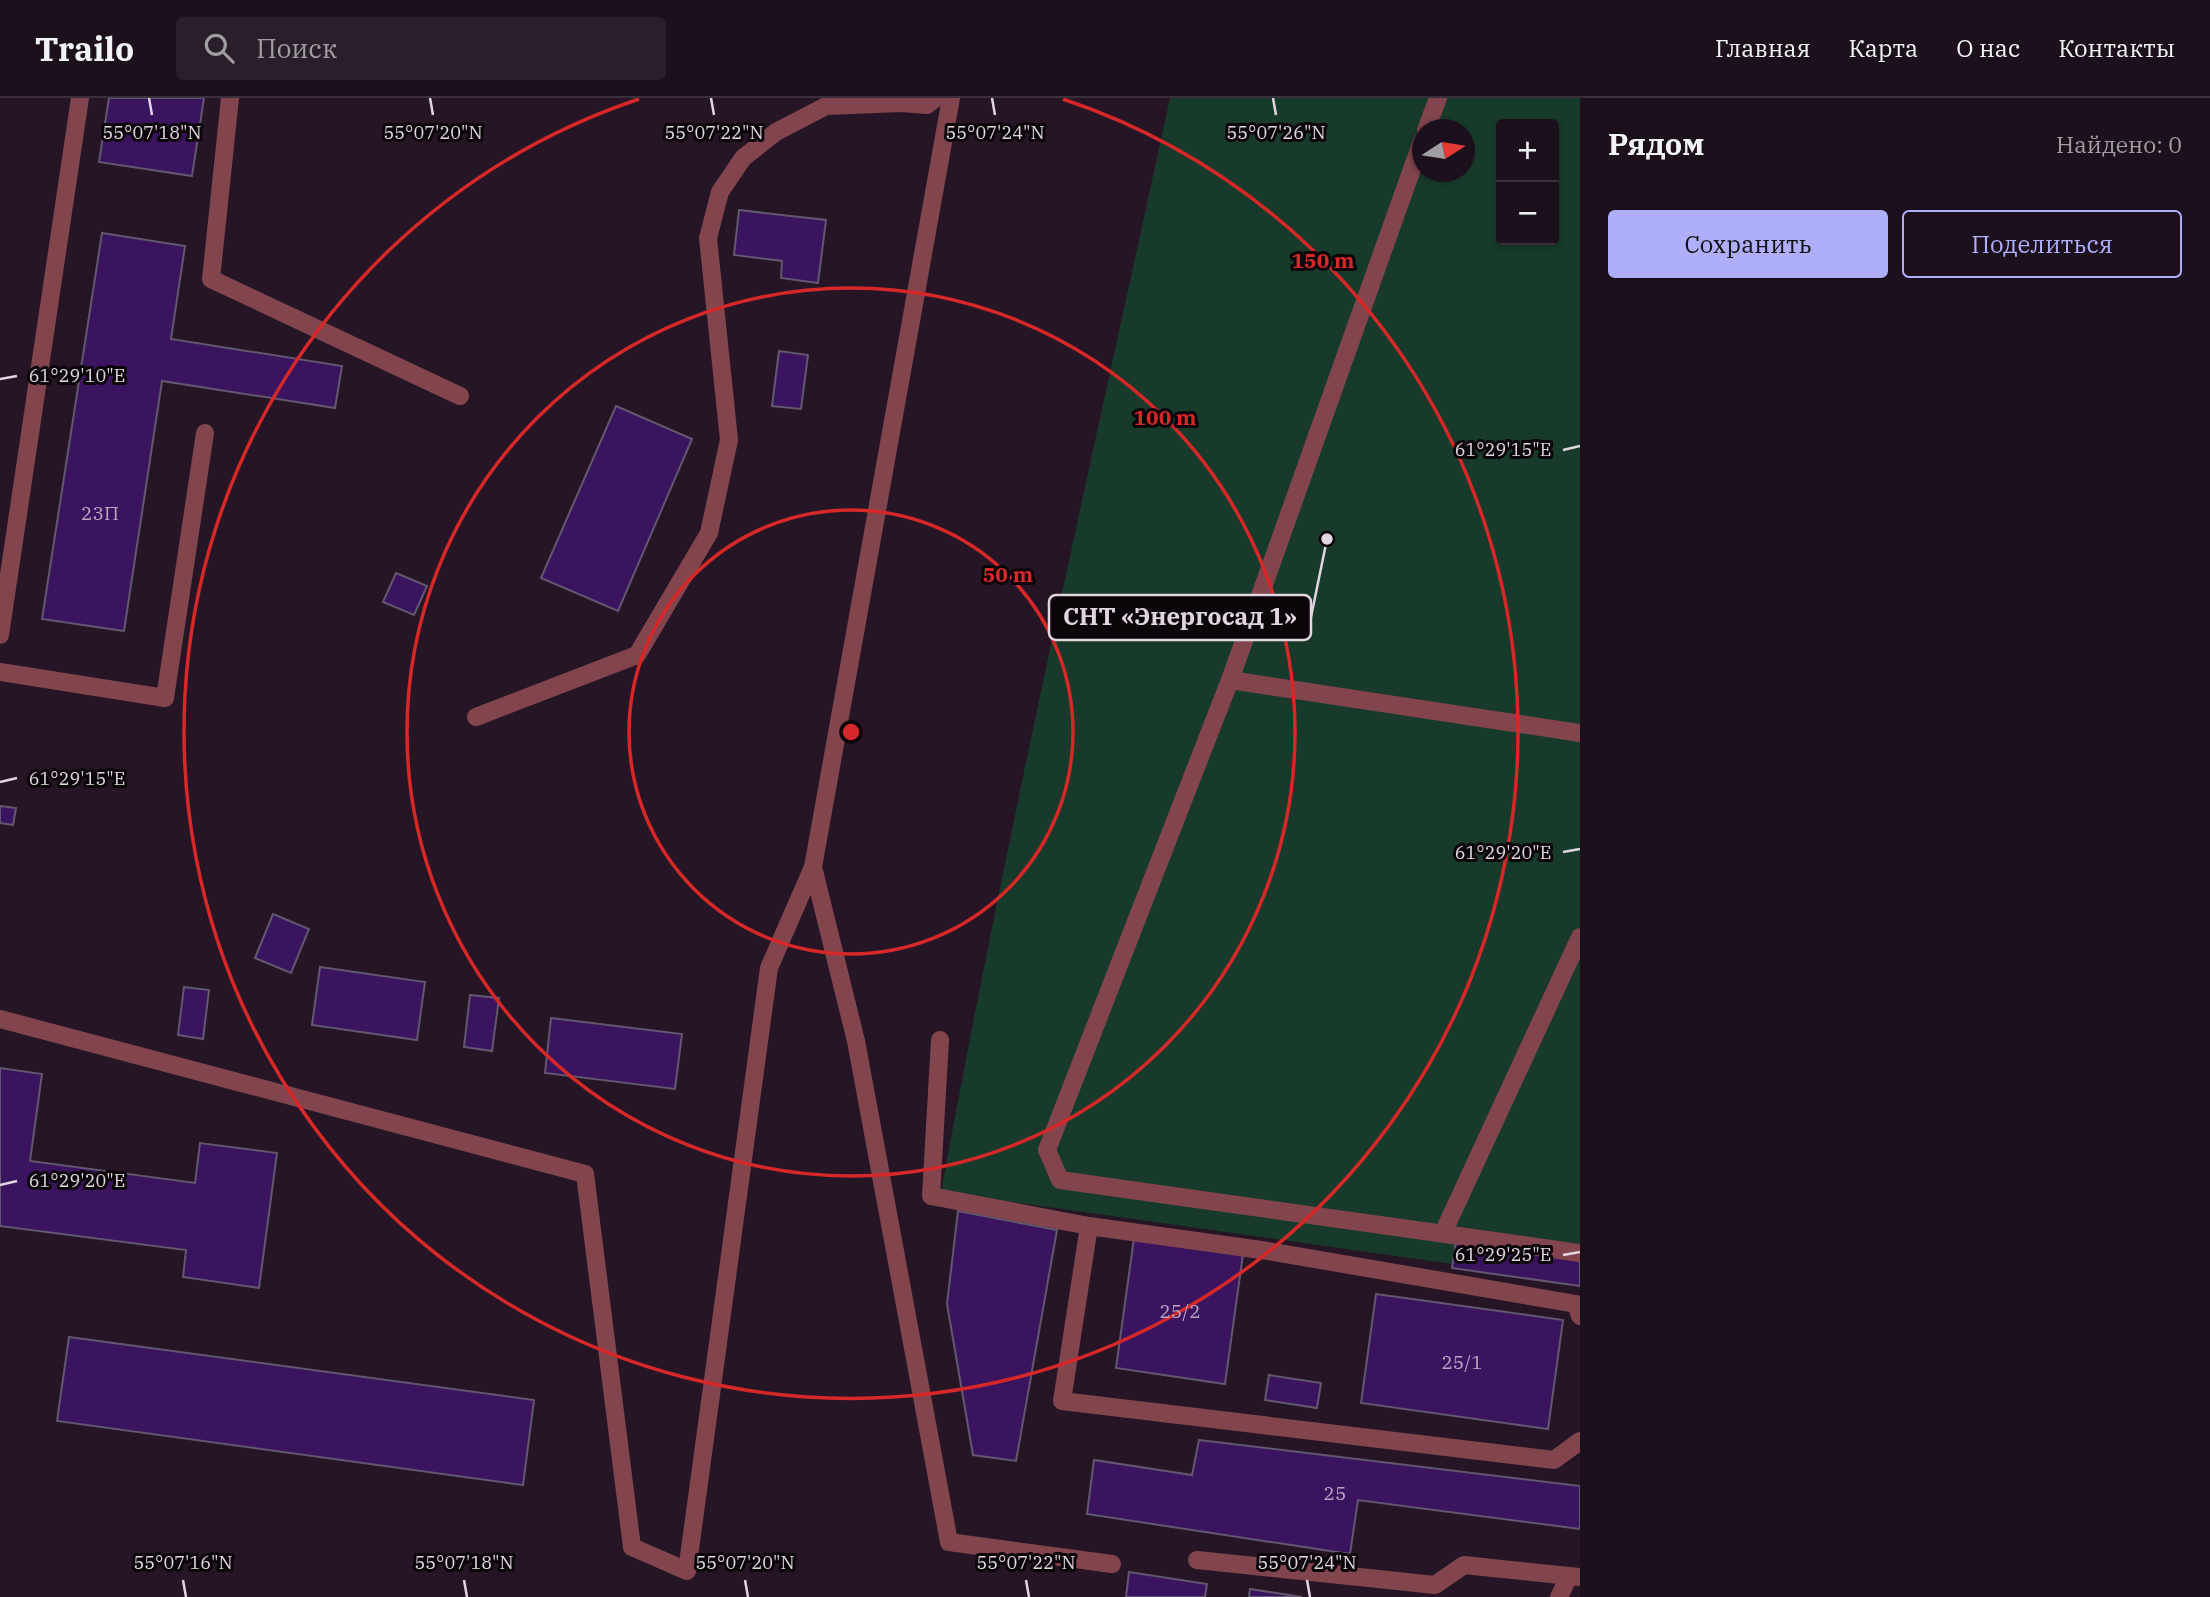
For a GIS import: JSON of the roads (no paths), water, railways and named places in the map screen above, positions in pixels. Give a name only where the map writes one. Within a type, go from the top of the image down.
[{"type":"lane","points":[[0,635],[80,98]]},
{"type":"lane","points":[[230,98],[211,279],[460,396]]},
{"type":"lane","points":[[476,716],[636,655],[709,533],[729,440],[708,239],[720,192],[743,158],[776,132],[826,106],[901,103],[927,105],[936,98]]},
{"type":"lane","points":[[0,1019],[584,1174],[632,1547],[687,1571],[769,968],[813,867],[951,98]]},
{"type":"lane","points":[[1430,119],[1438,98]]},
{"type":"lane","points":[[1412,172],[1230,680],[1047,1150],[1060,1180],[1580,1253]]},
{"type":"lane","points":[[0,672],[165,698],[205,433]]},
{"type":"lane","points":[[1230,680],[1580,733]]},
{"type":"lane","points":[[813,867],[856,1041],[949,1542],[1112,1564]]},
{"type":"lane","points":[[1443,1233],[1580,937]]},
{"type":"lane","points":[[940,1040],[931,1196],[1089,1226],[1268,1251],[1576,1304],[1580,1316]]},
{"type":"lane","points":[[1089,1226],[1062,1401],[1554,1460],[1580,1441]]},
{"type":"lane","points":[[1197,1560],[1435,1585],[1464,1565],[1575,1577]]},
{"type":"lane","points":[[1559,1597],[1575,1577]]},
{"type":"place","name":"СНТ «Энергосад 1»","points":[[1327,539]]}]
